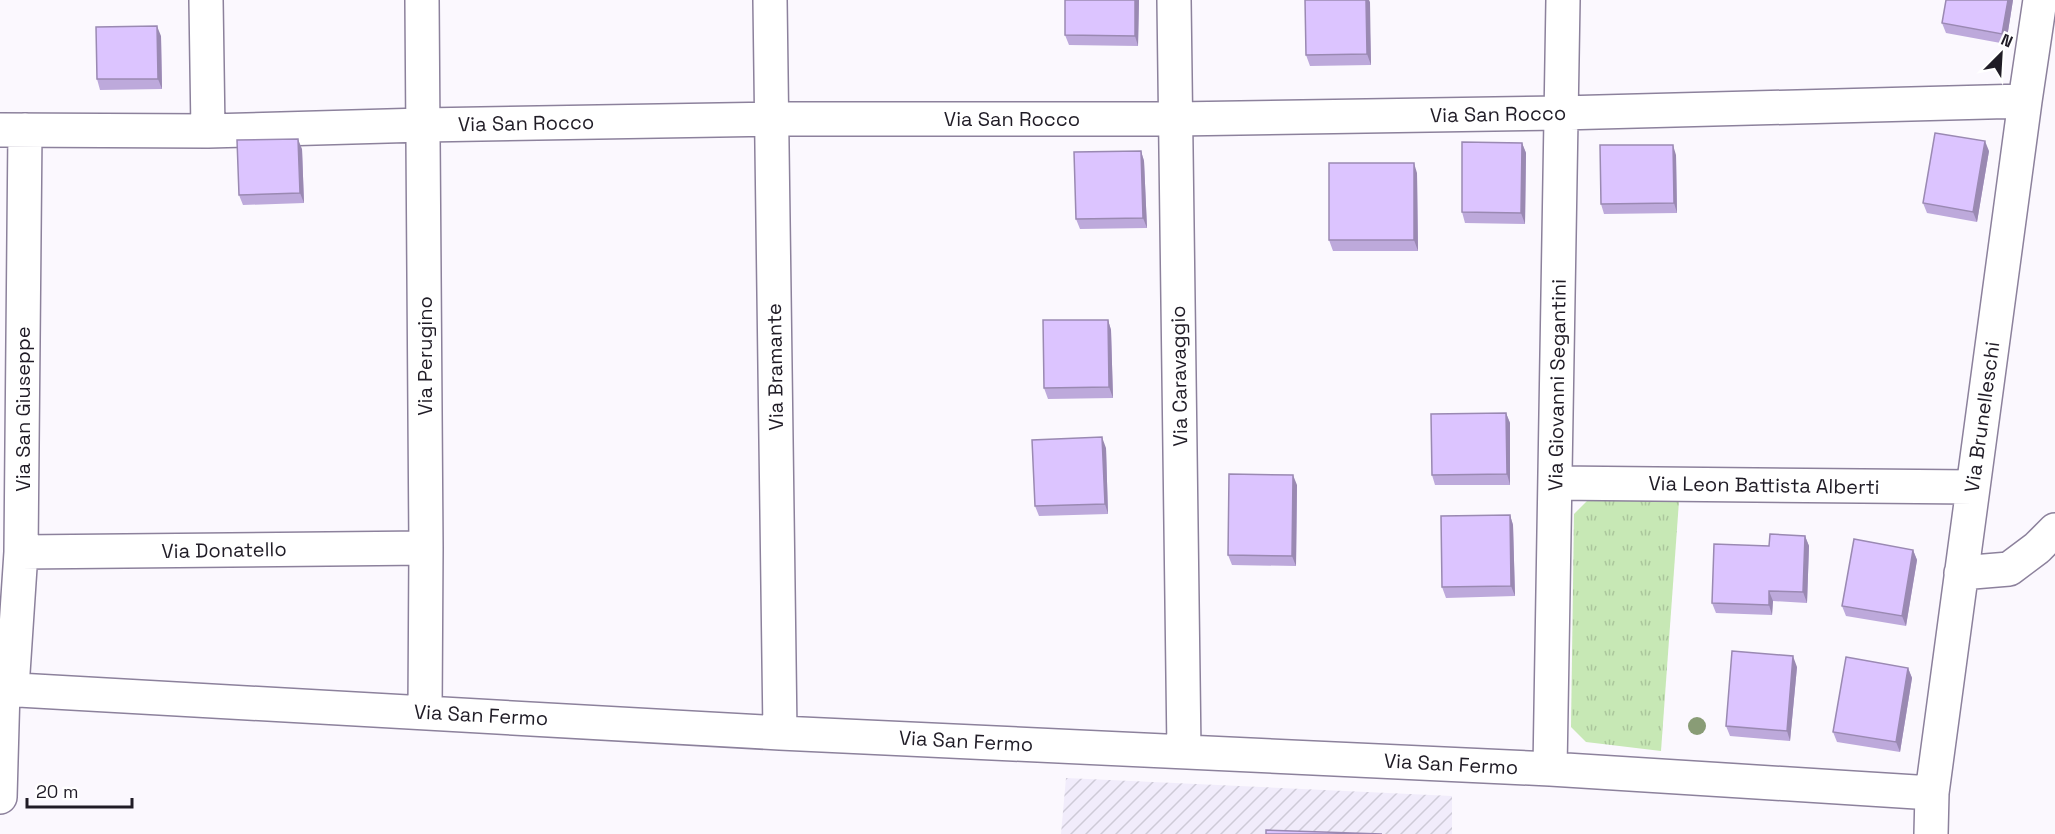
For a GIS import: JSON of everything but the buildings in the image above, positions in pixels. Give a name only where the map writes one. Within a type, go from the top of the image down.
[{"type":"street","points":[[206,0],[208,131]]},
{"type":"street","name":"Via Perugino","points":[[422,0],[425,712]]},
{"type":"street","name":"Via Bramante","points":[[770,0],[780,733]]},
{"type":"street","name":"Via Caravaggio","points":[[1174,0],[1184,751]]},
{"type":"street","name":"Via Giovanni Segantini","points":[[1550,769],[1563,0]]},
{"type":"street","name":"Via Brunelleschi","points":[[1930,834],[1932,793],[1961,573],[2040,0]]},
{"type":"street","name":"Via San Rocco","points":[[12,130],[208,131],[772,119],[1176,119],[1560,113],[2025,101]]},
{"type":"street","name":"Via San Giuseppe","points":[[0,797],[5,689],[21,552],[12,130]]},
{"type":"street","name":"Via Leon Battista Alberti","points":[[1555,483],[1973,487]]},
{"type":"street","points":[[1961,573],[2009,569],[2037,548],[2055,530]]},
{"type":"street","name":"Via Donatello","points":[[21,552],[426,548]]},
{"type":"street","name":"Via San Fermo","points":[[5,689],[780,733],[1550,769],[1932,793]]},
{"type":"shaded area","points":[[1066,778],[1452,796],[1452,834],[1061,834]]},
{"type":"green space","points":[[1589,499],[1679,501],[1661,751],[1586,742],[1571,727],[1574,514]]}]
